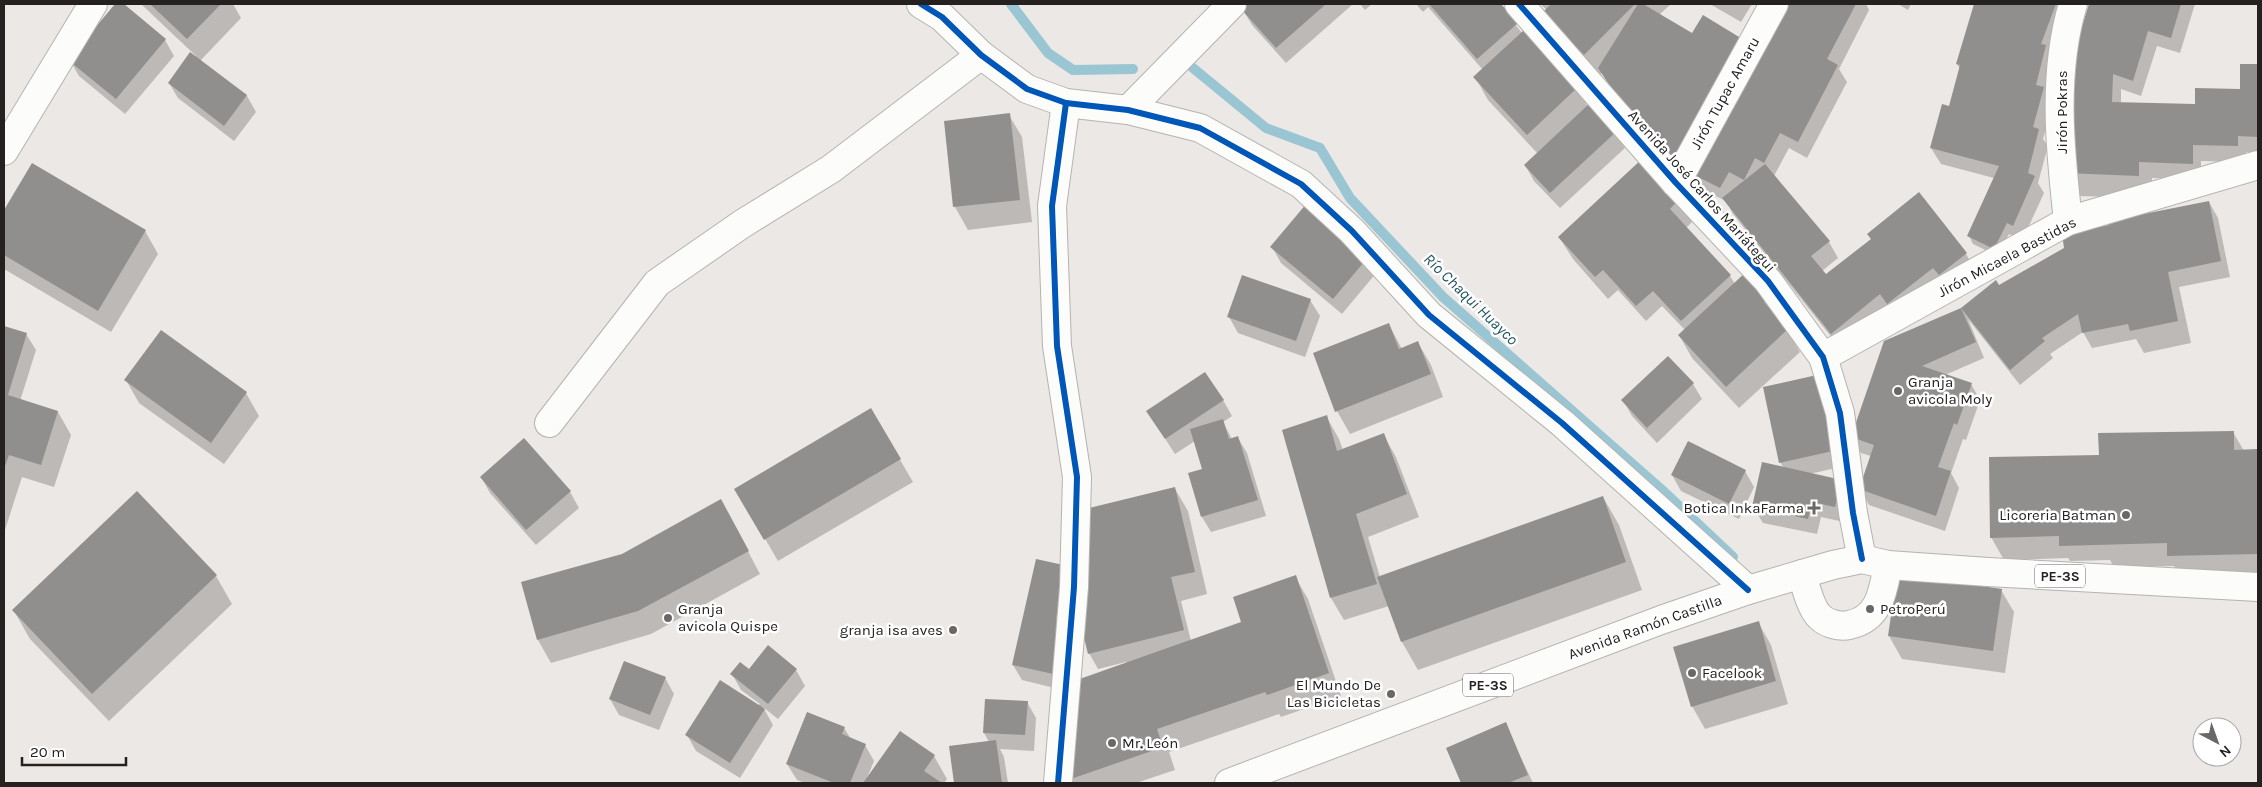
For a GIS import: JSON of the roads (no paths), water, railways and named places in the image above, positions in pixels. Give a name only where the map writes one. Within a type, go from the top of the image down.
[{"type":"main road","points":[[4,151],[93,4]]},
{"type":"main road","points":[[921,4],[942,17],[981,55],[1027,89],[1066,104],[1128,110],[1200,128],[1301,184],[1352,231],[1429,316],[1562,423],[1748,590]]},
{"type":"main road","points":[[1128,110],[1232,4]]},
{"type":"main road","name":"Avenida José Carlos Mariátegui","points":[[1519,4],[1676,183],[1768,281],[1823,357],[1840,413],[1853,514],[1875,562]]},
{"type":"main road","name":"Jirón Tupac Amaru","points":[[1676,183],[1774,4]]},
{"type":"main road","name":"Jirón Pokras","points":[[2068,221],[2060,147],[2062,50],[2073,4]]},
{"type":"main road","points":[[549,424],[657,283],[742,224],[831,169],[981,55]]},
{"type":"main road","points":[[1058,783],[1074,587],[1077,477],[1057,346],[1052,216],[1066,104]]},
{"type":"main road","name":"Jirón Micaela Bastidas","points":[[1823,357],[2068,221],[2258,165]]},
{"type":"main road","points":[[1802,574],[1820,617],[1839,627],[1860,623],[1877,606],[1883,590],[1875,562]]},
{"type":"main road","name":"Avenida Ramón Castilla","points":[[1229,783],[1661,620],[1748,590],[1802,574],[1875,562],[2258,587]]},
{"type":"waterway","name":"Río Chaqui Huayco","points":[[1011,4],[1048,53],[1073,70],[1133,69]]},
{"type":"waterway","name":"Río Chaqui Huayco","points":[[1193,68],[1266,128],[1320,148],[1350,198],[1443,297],[1662,490],[1733,557]]},
{"type":"place","name":"Granja avicola Moly","points":[[1898,391]]},
{"type":"place","name":"Botica InkaFarma","points":[[1814,508]]},
{"type":"place","name":"Licoreria Batman","points":[[2126,515]]},
{"type":"place","name":"PetroPerú","points":[[1870,609]]},
{"type":"place","name":"Granja avicola Quispe","points":[[668,618]]},
{"type":"place","name":"granja isa aves","points":[[953,630]]},
{"type":"place","name":"Facelook","points":[[1692,673]]},
{"type":"place","name":"El Mundo De Las Bicicletas","points":[[1391,694]]},
{"type":"place","name":"Mr. León","points":[[1112,743]]}]
